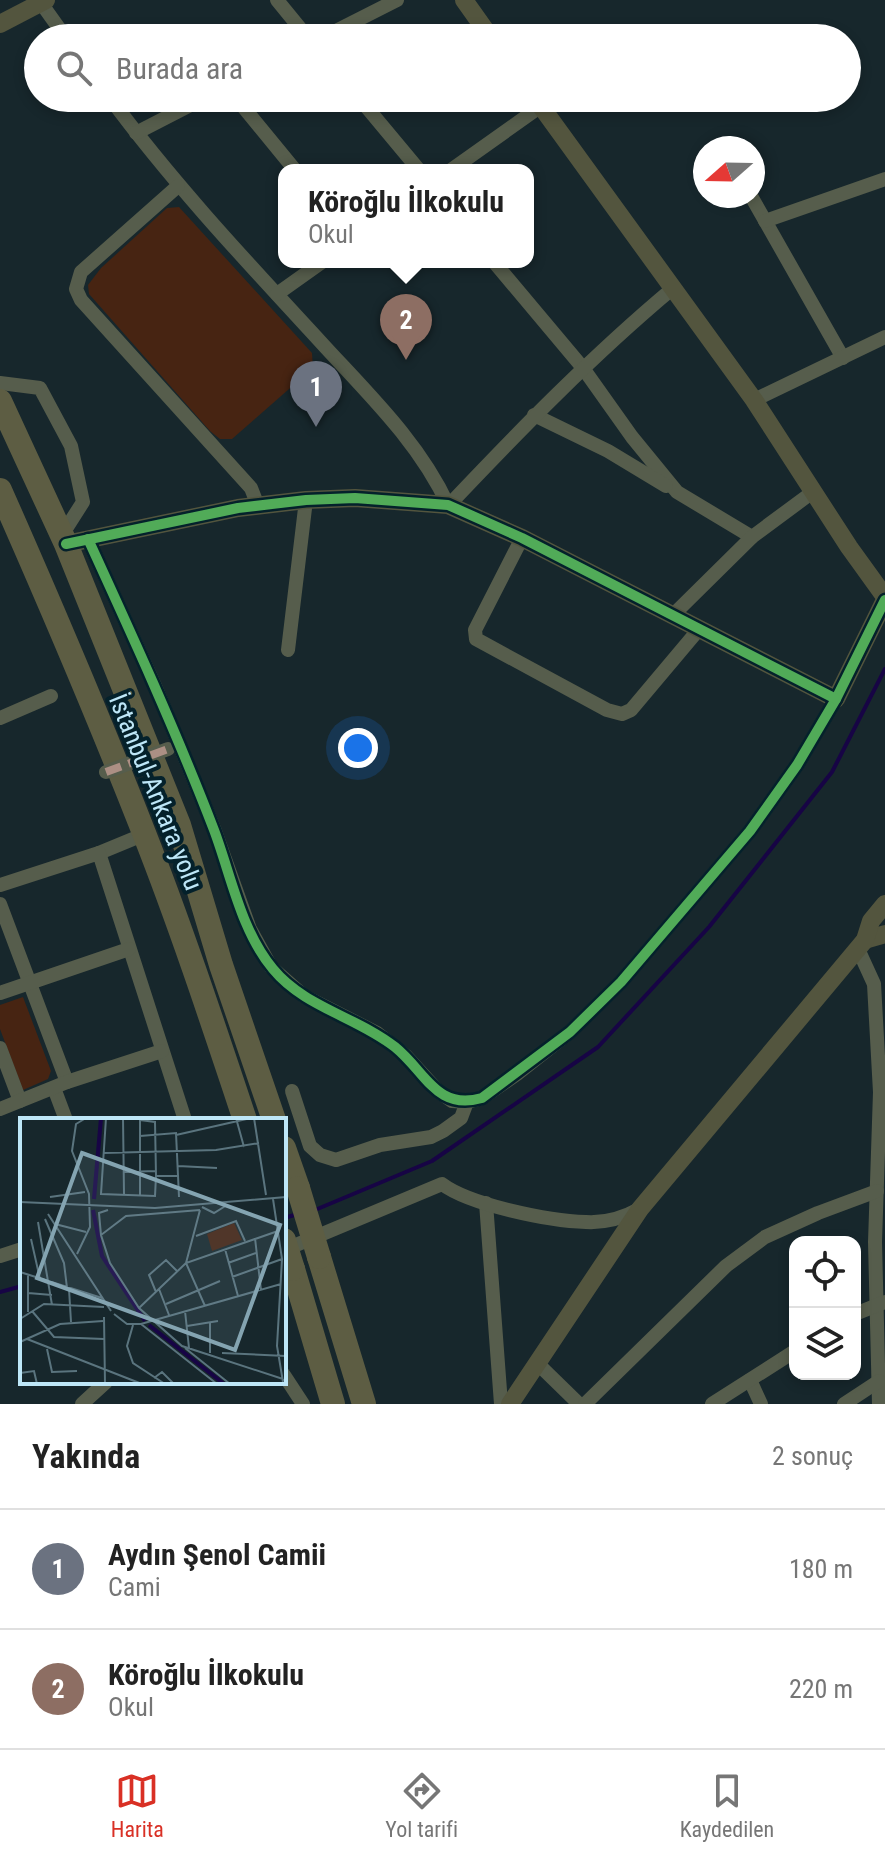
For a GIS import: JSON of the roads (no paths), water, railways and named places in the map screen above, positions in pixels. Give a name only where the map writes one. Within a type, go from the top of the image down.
[{"type":"highway","name":"İstanbul-Ankara yolu","points":[[0,401],[72,540],[179,825],[221,965],[273,1118]]},
{"type":"highway","name":"İstanbul-Ankara yolu","points":[[0,490],[145,834],[244,1118]]},
{"type":"highway","points":[[286,1154],[364,1404]]},
{"type":"highway","points":[[289,1260],[333,1404]]},
{"type":"street","points":[[277,0],[297,24]]},
{"type":"street","points":[[350,24],[397,0]]},
{"type":"street","points":[[464,0],[481,24]]},
{"type":"street","points":[[0,24],[20,6],[44,1],[58,24]]},
{"type":"street","points":[[120,112],[178,186],[393,421],[435,477],[448,505]]},
{"type":"street","points":[[136,133],[177,112]]},
{"type":"street","points":[[247,112],[290,164]]},
{"type":"street","points":[[371,112],[414,164]]},
{"type":"street","points":[[459,164],[525,112]]},
{"type":"street","points":[[0,383],[40,388],[71,446],[83,502],[72,540],[155,686],[215,831],[250,929],[271,967],[304,996],[377,1033],[406,1056],[438,1091],[452,1101],[467,1102],[482,1098],[570,1032],[621,982],[750,831],[797,765],[836,699],[885,598],[754,400],[545,112]]},
{"type":"street","points":[[765,221],[885,179]]},
{"type":"street","points":[[178,186],[81,272],[76,289],[81,300],[251,488],[258,506]]},
{"type":"street","points":[[758,208],[843,358]]},
{"type":"street","points":[[277,294],[314,268]]},
{"type":"street","points":[[499,268],[583,368],[632,437],[677,492]]},
{"type":"street","points":[[448,505],[615,336],[672,289]]},
{"type":"street","points":[[754,400],[885,337]]},
{"type":"street","points":[[534,415],[608,451],[752,537]]},
{"type":"street","points":[[673,615],[752,537],[814,491]]},
{"type":"street","points":[[72,540],[306,500],[355,498],[448,505],[522,538],[836,699]]},
{"type":"street","points":[[288,650],[306,500]]},
{"type":"street","points":[[522,538],[475,630],[476,639],[607,710],[622,714],[631,710],[700,628]]},
{"type":"street","points":[[0,718],[51,696]]},
{"type":"street","points":[[106,772],[168,749]]},
{"type":"street","points":[[0,885],[99,853],[145,834]]},
{"type":"street","points":[[99,853],[184,1118]]},
{"type":"street","points":[[0,904],[60,1085],[66,1118]]},
{"type":"street","points":[[510,1404],[640,1209],[862,944],[871,921],[885,904]]},
{"type":"street","points":[[862,944],[885,934]]},
{"type":"street","points":[[862,944],[875,996],[880,1092],[879,1404]]},
{"type":"street","points":[[0,993],[129,949]]},
{"type":"street","points":[[0,1048],[20,1101]]},
{"type":"street","points":[[0,1109],[162,1051]]},
{"type":"street","points":[[292,1091],[310,1146],[320,1155],[336,1160],[380,1145],[431,1137],[461,1118],[467,1102]]},
{"type":"street","points":[[537,1363],[582,1404],[726,1266],[765,1237],[880,1180]]},
{"type":"street","points":[[289,1260],[442,1184],[456,1193],[486,1203],[538,1216],[587,1223],[626,1216],[640,1209]]},
{"type":"street","points":[[486,1203],[501,1404]]},
{"type":"street","points":[[0,1256],[20,1250]]},
{"type":"street","points":[[861,1312],[881,1304]]},
{"type":"street","points":[[712,1404],[789,1355]]},
{"type":"street","points":[[286,1378],[303,1404]]},
{"type":"street","points":[[750,1380],[761,1404]]},
{"type":"street","points":[[844,1404],[879,1381]]},
{"type":"street","points":[[82,1404],[104,1384]]},
{"type":"waterway","points":[[315,1210],[432,1161],[598,1047],[709,927],[832,772],[885,669]]},
{"type":"waterway","points":[[286,1217],[298,1214]]},
{"type":"waterway","points":[[0,1292],[20,1287]]},
{"type":"place","name":"Köroğlu İlkokulu","points":[[406,360]]},
{"type":"place","name":"Aydın Şenol Camii","points":[[316,427]]}]
